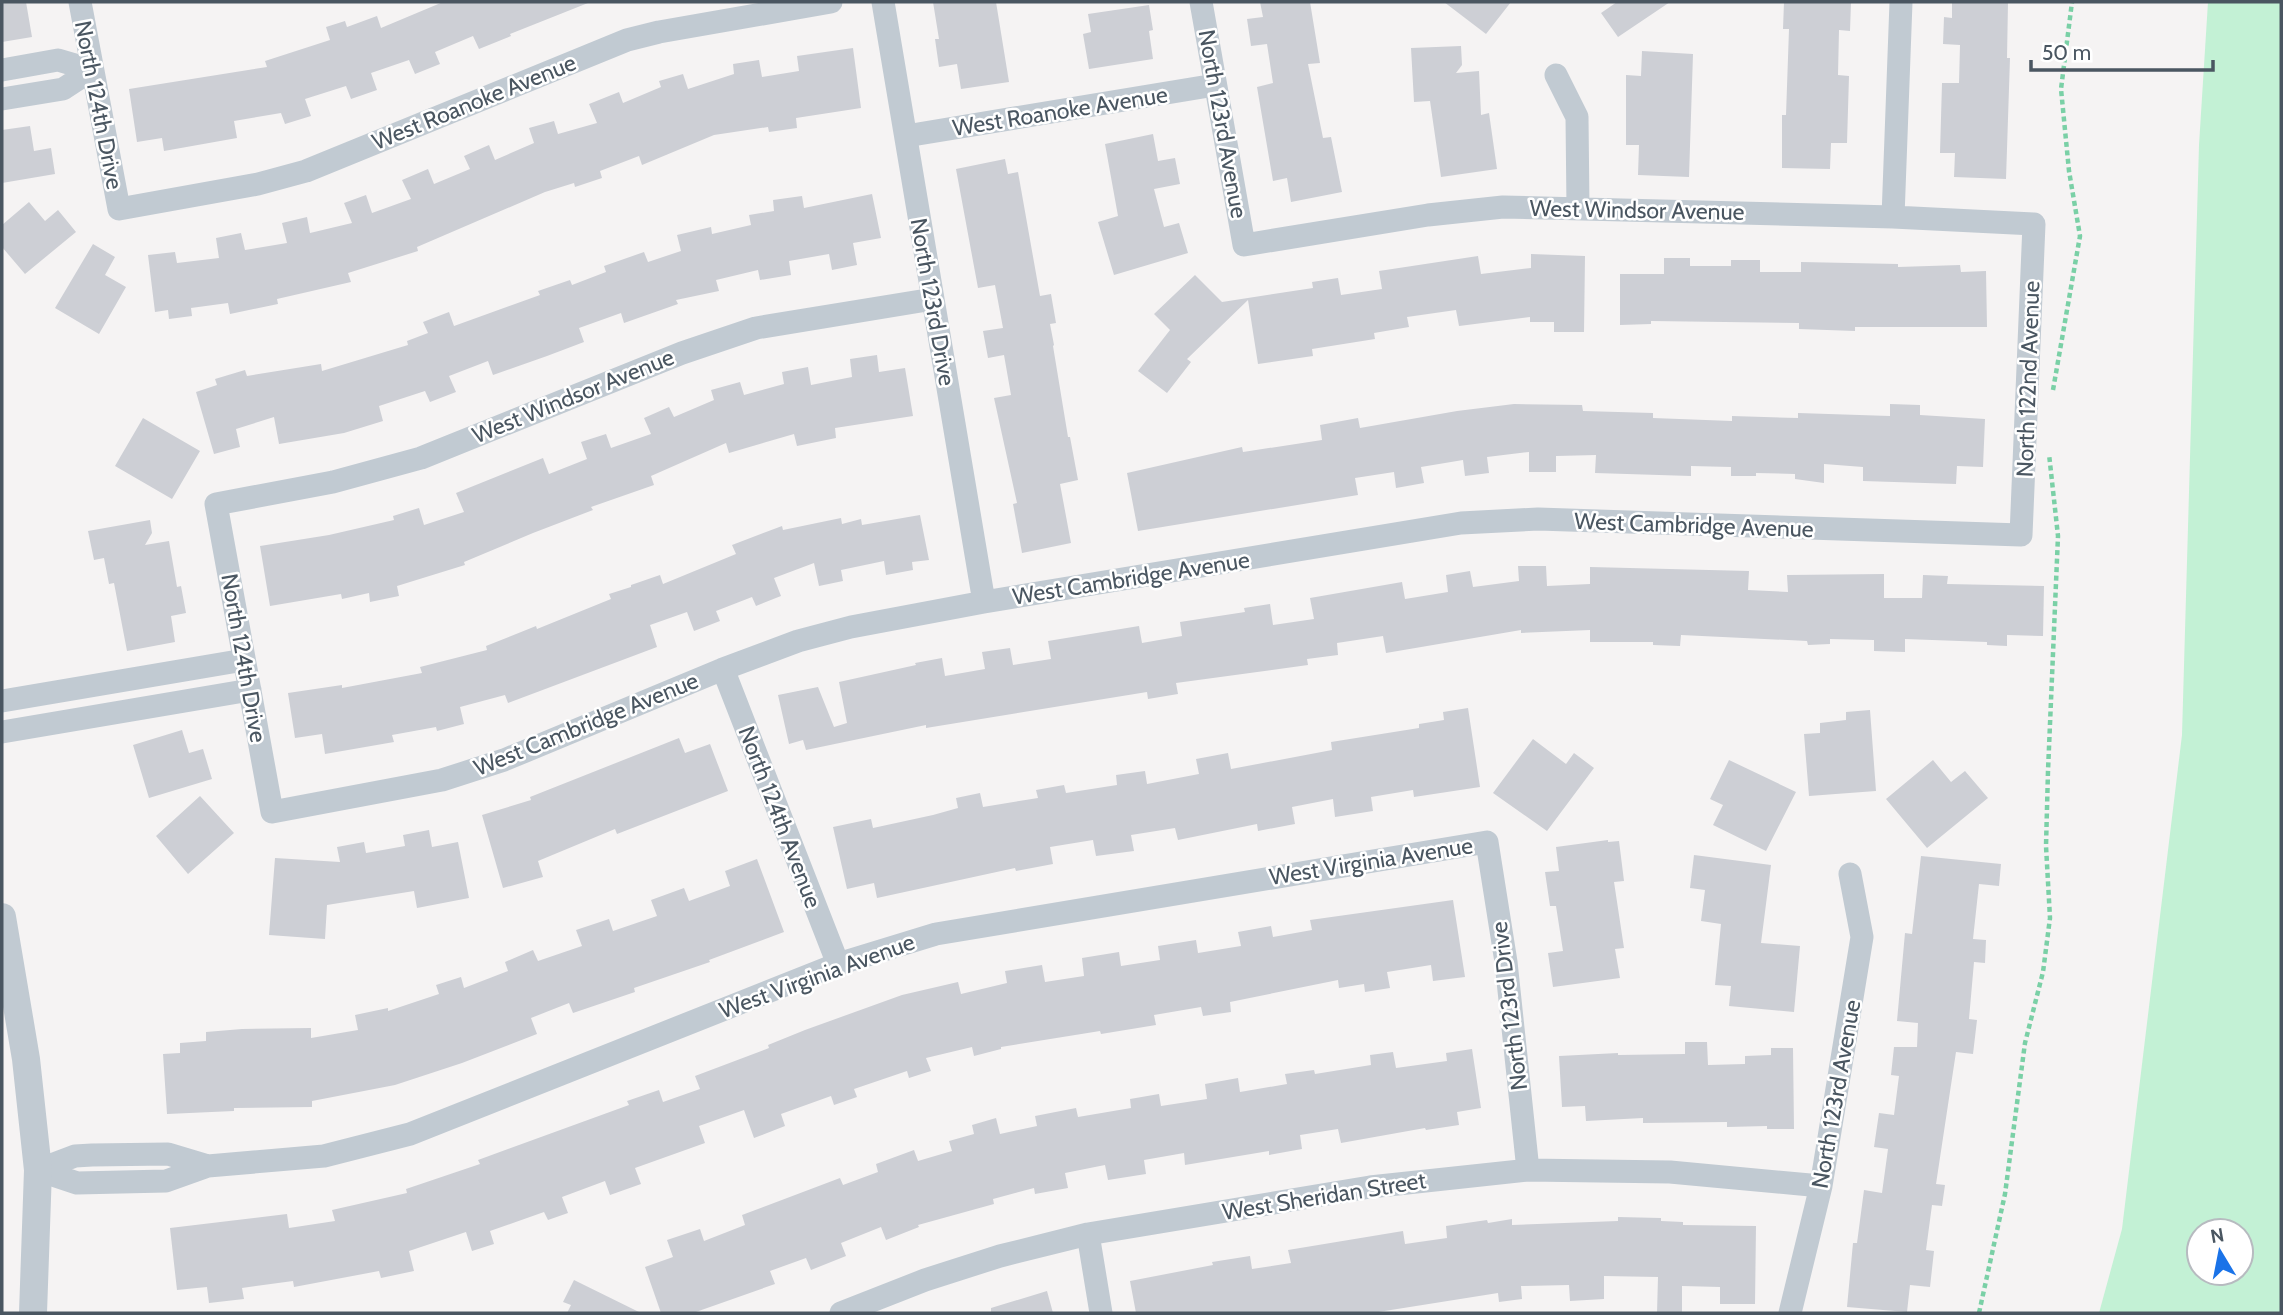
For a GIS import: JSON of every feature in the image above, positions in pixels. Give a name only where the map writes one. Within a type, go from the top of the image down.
[{"type":"street","name":"North 124th Drive","points":[[80,2],[119,209]]},
{"type":"street","name":"West Roanoke Avenue","points":[[119,209],[258,184],[306,171],[627,40],[831,2]]},
{"type":"street","name":"North 123rd Drive","points":[[883,2],[984,602]]},
{"type":"street","name":"North 123rd Avenue","points":[[1201,2],[1244,245]]},
{"type":"street","points":[[1893,217],[1901,2]]},
{"type":"street","points":[[2,70],[58,60],[92,69]]},
{"type":"street","points":[[2,99],[63,89],[92,69]]},
{"type":"street","points":[[1556,75],[1577,117],[1578,208]]},
{"type":"street","name":"West Roanoke Avenue","points":[[906,136],[1215,85]]},
{"type":"street","name":"West Windsor Avenue","points":[[1244,245],[1463,210],[1503,207],[1893,217],[2034,224]]},
{"type":"street","name":"North 122nd Avenue","points":[[2021,535],[2034,224]]},
{"type":"street","name":"West Windsor Avenue","points":[[216,504],[332,482],[421,458],[673,356],[756,328],[933,299]]},
{"type":"street","name":"North 124th Drive","points":[[216,504],[272,812]]},
{"type":"street","name":"West Cambridge Avenue","points":[[272,812],[442,780],[492,764],[723,669],[798,641],[851,626],[1461,523],[1538,519],[2021,535]]},
{"type":"street","points":[[2,701],[244,660]]},
{"type":"street","name":"North 124th Avenue","points":[[723,669],[838,964]]},
{"type":"street","points":[[2,732],[250,690]]},
{"type":"street","name":"North 123rd Drive","points":[[1487,842],[1506,962],[1528,1170]]},
{"type":"street","name":"West Virginia Avenue","points":[[38,1170],[75,1156],[92,1155],[168,1154],[208,1166],[324,1156],[410,1134],[838,964],[893,946],[974,926],[1487,842]]},
{"type":"street","name":"North 123rd Avenue","points":[[1790,1313],[1821,1186],[1862,937],[1850,874]]},
{"type":"street","points":[[2,917],[26,1059],[38,1170],[33,1313]]},
{"type":"street","name":"West Sheridan Street","points":[[841,1313],[925,1280],[1000,1256],[1088,1234],[1370,1186],[1528,1170],[1670,1172],[1821,1186]]},
{"type":"street","points":[[1088,1234],[1101,1313]]},
{"type":"path","points":[[2052,392],[2080,236],[2069,171],[2061,89],[2072,2]]},
{"type":"path","points":[[1979,1313],[2005,1194],[2025,1043],[2043,972],[2050,918],[2046,846],[2047,796],[2058,536],[2049,452]]},
{"type":"green space","points":[[2208,2],[2281,2],[2281,1313],[2099,1313],[2122,1229],[2182,735],[2199,145]]},
{"type":"building","points":[[2,2],[26,2],[32,37],[2,42]]},
{"type":"building","points":[[443,2],[588,3],[479,49],[473,36],[435,52],[440,64],[415,74],[409,60],[371,73],[377,90],[351,99],[346,86],[305,99],[311,116],[285,124],[281,113],[234,121],[237,138],[164,151],[162,138],[137,142],[129,89],[267,67],[265,61],[330,40],[326,27],[345,21],[347,27],[377,16],[381,28]]},
{"type":"building","points":[[933,2],[996,2],[1009,82],[961,89],[957,64],[939,67],[935,39],[939,39]]},
{"type":"building","points":[[1260,2],[1310,2],[1320,63],[1308,64],[1323,138],[1331,137],[1342,192],[1291,202],[1287,178],[1273,181],[1257,87],[1273,83],[1267,44],[1251,46],[1247,19],[1263,17]]},
{"type":"building","points":[[1444,2],[1511,2],[1486,34]]},
{"type":"building","points":[[1617,2],[1670,2],[1618,37],[1601,13]]},
{"type":"building","points":[[1784,2],[1851,2],[1850,31],[1839,30],[1838,75],[1849,76],[1847,143],[1831,143],[1830,169],[1782,168],[1782,115],[1786,115],[1789,29],[1783,29]]},
{"type":"building","points":[[1952,2],[2008,2],[2007,58],[2010,58],[2006,179],[1954,177],[1955,153],[1940,153],[1942,83],[1959,83],[1960,45],[1943,44],[1944,17],[1952,18]]},
{"type":"building","points":[[1149,5],[1153,30],[1149,31],[1153,59],[1089,69],[1083,34],[1091,32],[1088,14]]},
{"type":"building","points":[[1461,46],[1462,65],[1456,73],[1479,71],[1481,115],[1489,113],[1497,169],[1441,177],[1430,101],[1414,102],[1411,48]]},
{"type":"building","points":[[853,48],[861,108],[796,118],[797,128],[769,132],[768,127],[714,135],[642,165],[639,156],[600,171],[602,178],[575,187],[574,183],[545,192],[417,247],[418,251],[348,273],[351,282],[277,299],[278,304],[230,314],[228,303],[191,308],[192,316],[169,319],[168,310],[155,312],[148,255],[175,252],[177,263],[219,258],[216,238],[241,233],[245,250],[287,243],[282,223],[307,217],[310,233],[352,223],[344,203],[366,195],[372,213],[411,199],[402,180],[428,169],[434,184],[470,169],[464,156],[489,145],[495,160],[534,143],[529,128],[554,121],[558,134],[597,123],[589,104],[619,92],[623,103],[661,87],[659,81],[683,74],[688,89],[734,74],[733,64],[759,60],[762,77],[799,71],[797,56]]},
{"type":"building","points":[[1642,51],[1693,54],[1689,177],[1638,175],[1639,145],[1626,145],[1626,75],[1641,76]]},
{"type":"building","points":[[30,126],[34,151],[51,148],[55,174],[2,183],[2,130]]},
{"type":"building","points":[[1153,134],[1158,161],[1175,158],[1180,184],[1154,189],[1164,227],[1179,223],[1188,253],[1114,275],[1098,222],[1118,216],[1105,144]]},
{"type":"building","points":[[1005,159],[1008,174],[1018,172],[1040,296],[1051,294],[1056,323],[1050,324],[1053,346],[1078,480],[1060,484],[1071,543],[1022,553],[1013,504],[1017,503],[994,398],[1011,395],[1004,355],[988,358],[983,331],[1003,328],[995,285],[978,288],[956,169]]},
{"type":"building","points":[[872,194],[881,238],[853,243],[857,265],[832,270],[829,254],[789,261],[791,275],[760,280],[758,270],[716,280],[719,291],[676,300],[678,304],[624,323],[621,313],[579,328],[584,342],[547,356],[493,375],[488,361],[449,376],[456,392],[430,402],[425,391],[379,406],[383,421],[344,433],[279,444],[274,417],[236,429],[240,447],[214,454],[196,392],[217,385],[215,379],[245,370],[247,376],[321,364],[322,371],[408,345],[407,341],[428,333],[423,322],[449,312],[454,326],[540,295],[538,291],[570,280],[572,285],[606,272],[604,266],[644,252],[648,262],[681,251],[677,235],[711,227],[712,234],[751,225],[749,215],[774,211],[773,200],[802,196],[804,208]]},
{"type":"building","points":[[29,202],[45,221],[58,210],[76,232],[25,274],[2,247],[2,225]]},
{"type":"building","points":[[93,244],[115,257],[105,275],[126,287],[99,334],[55,308]]},
{"type":"building","points":[[1531,254],[1585,256],[1584,332],[1554,332],[1554,322],[1530,322],[1530,317],[1459,326],[1456,310],[1407,317],[1409,327],[1374,333],[1375,339],[1312,349],[1313,356],[1258,364],[1248,300],[1187,359],[1191,362],[1167,393],[1138,371],[1170,330],[1154,314],[1195,275],[1222,302],[1313,288],[1312,282],[1338,278],[1341,295],[1382,289],[1379,271],[1478,256],[1481,274],[1531,268]]},
{"type":"building","points":[[1664,258],[1690,258],[1690,266],[1731,266],[1731,260],[1760,260],[1760,272],[1801,272],[1801,262],[1898,264],[1898,267],[1960,265],[1961,272],[1986,271],[1987,327],[1855,327],[1855,331],[1799,329],[1799,323],[1651,321],[1651,324],[1620,325],[1620,274],[1664,274]]},
{"type":"building","points":[[877,355],[879,372],[905,368],[913,416],[835,428],[836,438],[797,446],[794,434],[729,453],[726,443],[651,476],[654,485],[591,507],[593,510],[464,562],[465,565],[397,586],[399,596],[370,602],[369,593],[342,599],[341,594],[270,606],[260,546],[329,535],[394,520],[393,516],[419,508],[424,525],[464,512],[456,493],[543,458],[549,474],[587,459],[581,442],[606,434],[611,448],[651,434],[644,418],[669,407],[674,417],[714,400],[711,390],[740,382],[744,395],[784,384],[782,372],[808,367],[811,385],[852,377],[850,359]]},
{"type":"building","points":[[1514,404],[1582,405],[1583,411],[1653,413],[1653,418],[1732,421],[1732,416],[1798,418],[1798,413],[1890,416],[1890,404],[1920,405],[1920,415],[1985,419],[1983,467],[1957,466],[1956,484],[1863,481],[1863,467],[1824,464],[1824,483],[1795,479],[1795,474],[1756,473],[1756,476],[1731,476],[1731,467],[1691,466],[1691,476],[1595,473],[1596,455],[1556,456],[1556,472],[1529,472],[1529,452],[1487,457],[1489,473],[1465,476],[1463,460],[1421,467],[1424,483],[1396,488],[1394,472],[1355,478],[1358,495],[1138,531],[1127,473],[1242,447],[1243,452],[1322,440],[1320,425],[1358,418],[1360,428]]},
{"type":"building","points":[[143,418],[200,451],[172,499],[115,466]]},
{"type":"building","points":[[920,515],[929,560],[912,562],[913,570],[886,575],[884,561],[841,570],[843,581],[819,586],[814,563],[774,578],[781,596],[756,606],[752,597],[716,611],[720,621],[694,631],[687,612],[650,625],[657,647],[508,703],[505,695],[460,707],[464,724],[437,731],[436,727],[392,735],[394,742],[325,754],[322,734],[295,738],[288,693],[342,685],[342,688],[422,673],[420,667],[487,650],[486,646],[611,599],[609,594],[631,585],[660,575],[663,584],[736,554],[732,545],[782,526],[783,530],[841,518],[842,524],[861,519],[862,525]]},
{"type":"building","points":[[150,520],[152,533],[145,545],[169,541],[177,587],[181,586],[186,613],[171,616],[175,642],[127,651],[114,583],[109,584],[104,558],[94,560],[88,531]]},
{"type":"building","points":[[1518,566],[1546,566],[1547,586],[1590,584],[1590,567],[1749,571],[1748,590],[1788,592],[1787,575],[1884,574],[1884,598],[1922,598],[1923,575],[1948,576],[1947,584],[2044,586],[2043,636],[2007,635],[2007,646],[1987,645],[1987,642],[1905,639],[1905,652],[1874,651],[1874,640],[1830,639],[1830,644],[1808,645],[1807,641],[1681,635],[1680,646],[1653,645],[1653,642],[1590,642],[1590,630],[1521,633],[1521,630],[1386,653],[1383,636],[1337,643],[1338,655],[1307,659],[1308,665],[1176,683],[1178,694],[1148,699],[1147,692],[926,728],[926,725],[806,750],[803,740],[789,744],[778,695],[818,687],[834,727],[847,723],[839,682],[916,665],[915,663],[942,658],[945,676],[985,669],[982,652],[1010,648],[1013,665],[1051,659],[1048,641],[1139,626],[1142,643],[1182,636],[1180,622],[1245,612],[1244,608],[1270,604],[1273,625],[1314,619],[1310,598],[1402,582],[1405,599],[1448,592],[1446,575],[1470,571],[1473,587],[1519,581]]},
{"type":"building","points":[[1468,708],[1480,787],[1414,797],[1413,790],[1371,797],[1373,811],[1335,817],[1333,799],[1292,807],[1295,824],[1258,831],[1257,824],[1178,840],[1175,828],[1131,835],[1134,851],[1096,856],[1093,840],[1050,847],[1053,864],[1016,871],[1015,868],[877,898],[874,883],[847,889],[833,827],[871,819],[873,828],[933,815],[958,808],[956,798],[980,793],[983,807],[1038,798],[1036,790],[1064,785],[1066,793],[1117,785],[1116,775],[1145,771],[1147,784],[1199,774],[1196,759],[1228,753],[1231,769],[1332,750],[1331,742],[1419,728],[1419,724],[1444,720],[1443,712]]},
{"type":"building","points":[[1870,710],[1876,791],[1809,796],[1804,734],[1820,733],[1820,723],[1846,720],[1846,712]]},
{"type":"building","points":[[182,730],[189,753],[203,749],[212,779],[149,798],[133,745]]},
{"type":"building","points":[[679,738],[685,753],[710,744],[728,791],[617,834],[615,829],[538,861],[543,877],[503,888],[482,815],[531,800],[530,797]]},
{"type":"building","points":[[1533,739],[1566,764],[1574,753],[1594,768],[1547,831],[1493,793]]},
{"type":"building","points":[[1729,760],[1796,792],[1766,851],[1713,825],[1723,805],[1710,799]]},
{"type":"building","points":[[1933,760],[1951,782],[1965,771],[1988,798],[1927,848],[1886,799]]},
{"type":"building","points":[[200,796],[234,833],[188,874],[156,836]]},
{"type":"building","points":[[429,830],[432,847],[458,842],[469,898],[417,908],[414,891],[327,905],[325,939],[269,935],[275,858],[340,862],[337,847],[364,842],[366,853],[405,846],[403,835]]},
{"type":"building","points":[[1619,841],[1624,881],[1614,882],[1624,948],[1615,949],[1620,978],[1553,987],[1548,953],[1563,951],[1556,906],[1550,906],[1545,872],[1559,871],[1556,847]]},
{"type":"building","points":[[1694,855],[1771,865],[1761,943],[1800,946],[1794,1012],[1729,1006],[1731,986],[1715,985],[1721,924],[1701,921],[1705,890],[1690,888]]},
{"type":"building","points":[[1921,856],[2001,864],[1999,886],[1979,884],[1973,939],[1986,940],[1985,963],[1974,962],[1969,1019],[1977,1020],[1973,1054],[1956,1052],[1936,1184],[1945,1185],[1942,1206],[1932,1205],[1926,1250],[1934,1251],[1930,1287],[1910,1285],[1907,1312],[1847,1307],[1853,1243],[1857,1243],[1864,1190],[1882,1193],[1888,1149],[1874,1147],[1879,1113],[1894,1115],[1899,1076],[1891,1075],[1894,1047],[1917,1047],[1918,1023],[1897,1021],[1905,933],[1912,934]]},
{"type":"building","points":[[757,859],[784,932],[709,960],[710,962],[634,988],[635,992],[573,1013],[569,1003],[531,1018],[537,1034],[395,1085],[312,1101],[312,1107],[234,1108],[234,1111],[167,1114],[163,1054],[180,1053],[180,1043],[206,1041],[206,1032],[242,1029],[311,1028],[311,1038],[358,1030],[355,1015],[388,1008],[388,1011],[439,994],[436,985],[461,977],[464,988],[508,971],[505,962],[533,950],[538,961],[582,946],[576,930],[609,919],[613,931],[657,916],[651,900],[684,888],[689,901],[730,886],[725,871]]},
{"type":"building","points":[[1453,900],[1465,977],[1433,981],[1431,965],[1387,972],[1390,988],[1365,992],[1364,984],[1339,988],[1338,980],[1230,1002],[1231,1012],[1203,1016],[1201,1007],[1154,1015],[1156,1025],[1001,1047],[974,1056],[972,1047],[926,1058],[931,1071],[909,1078],[907,1071],[854,1089],[857,1097],[834,1105],[831,1096],[781,1114],[785,1126],[754,1138],[744,1110],[699,1126],[705,1143],[635,1168],[641,1184],[610,1195],[605,1181],[562,1197],[568,1213],[548,1220],[544,1212],[490,1231],[494,1244],[472,1251],[466,1232],[409,1251],[414,1271],[381,1278],[379,1271],[294,1287],[293,1281],[242,1288],[244,1299],[209,1303],[207,1287],[177,1290],[170,1228],[287,1214],[289,1228],[335,1221],[332,1210],[407,1193],[406,1189],[480,1164],[478,1160],[629,1105],[627,1101],[659,1090],[663,1102],[700,1089],[695,1076],[769,1048],[768,1045],[805,1030],[902,995],[958,982],[961,994],[1007,983],[1005,971],[1042,965],[1045,982],[1084,976],[1082,958],[1119,952],[1121,966],[1160,960],[1158,946],[1196,940],[1198,953],[1241,946],[1238,932],[1271,926],[1273,937],[1312,930],[1310,920]]},
{"type":"building","points":[[1685,1042],[1707,1042],[1708,1065],[1745,1064],[1745,1056],[1771,1055],[1771,1048],[1793,1048],[1794,1129],[1767,1129],[1767,1126],[1727,1127],[1727,1122],[1643,1123],[1643,1118],[1586,1121],[1585,1106],[1562,1107],[1559,1056],[1685,1054]]},
{"type":"building","points":[[1472,1049],[1481,1108],[1457,1112],[1459,1125],[1425,1128],[1341,1143],[1338,1129],[1300,1135],[1302,1149],[1269,1155],[1269,1151],[1185,1165],[1184,1153],[1144,1160],[1146,1174],[1108,1180],[1105,1165],[1065,1173],[1068,1188],[1035,1194],[1034,1188],[993,1199],[994,1204],[918,1225],[919,1227],[886,1240],[881,1227],[841,1243],[846,1256],[811,1270],[806,1258],[770,1271],[775,1284],[693,1313],[661,1313],[645,1267],[673,1257],[667,1240],[700,1229],[704,1241],[745,1225],[742,1215],[840,1178],[843,1185],[878,1172],[876,1164],[914,1150],[918,1161],[952,1151],[949,1141],[974,1134],[972,1125],[996,1118],[1000,1134],[1037,1126],[1035,1116],[1076,1108],[1078,1117],[1131,1108],[1130,1099],[1159,1094],[1161,1106],[1207,1099],[1205,1084],[1238,1078],[1240,1092],[1287,1084],[1285,1074],[1314,1070],[1315,1074],[1371,1065],[1370,1055],[1393,1052],[1396,1068],[1447,1061],[1446,1053]]},
{"type":"building","points":[[1618,1217],[1661,1218],[1661,1221],[1683,1222],[1683,1225],[1756,1226],[1755,1304],[1720,1304],[1720,1287],[1682,1286],[1682,1313],[1657,1313],[1658,1277],[1604,1276],[1604,1299],[1570,1301],[1569,1285],[1521,1286],[1522,1299],[1499,1302],[1498,1293],[1372,1313],[1136,1313],[1130,1281],[1250,1256],[1252,1269],[1291,1263],[1288,1250],[1403,1231],[1405,1244],[1447,1238],[1446,1226],[1487,1220],[1488,1223],[1512,1219],[1512,1225],[1618,1221]]},
{"type":"building","points":[[574,1280],[641,1313],[567,1313],[571,1305],[563,1302]]},
{"type":"building","points":[[1047,1291],[1053,1313],[991,1313],[991,1308]]}]
